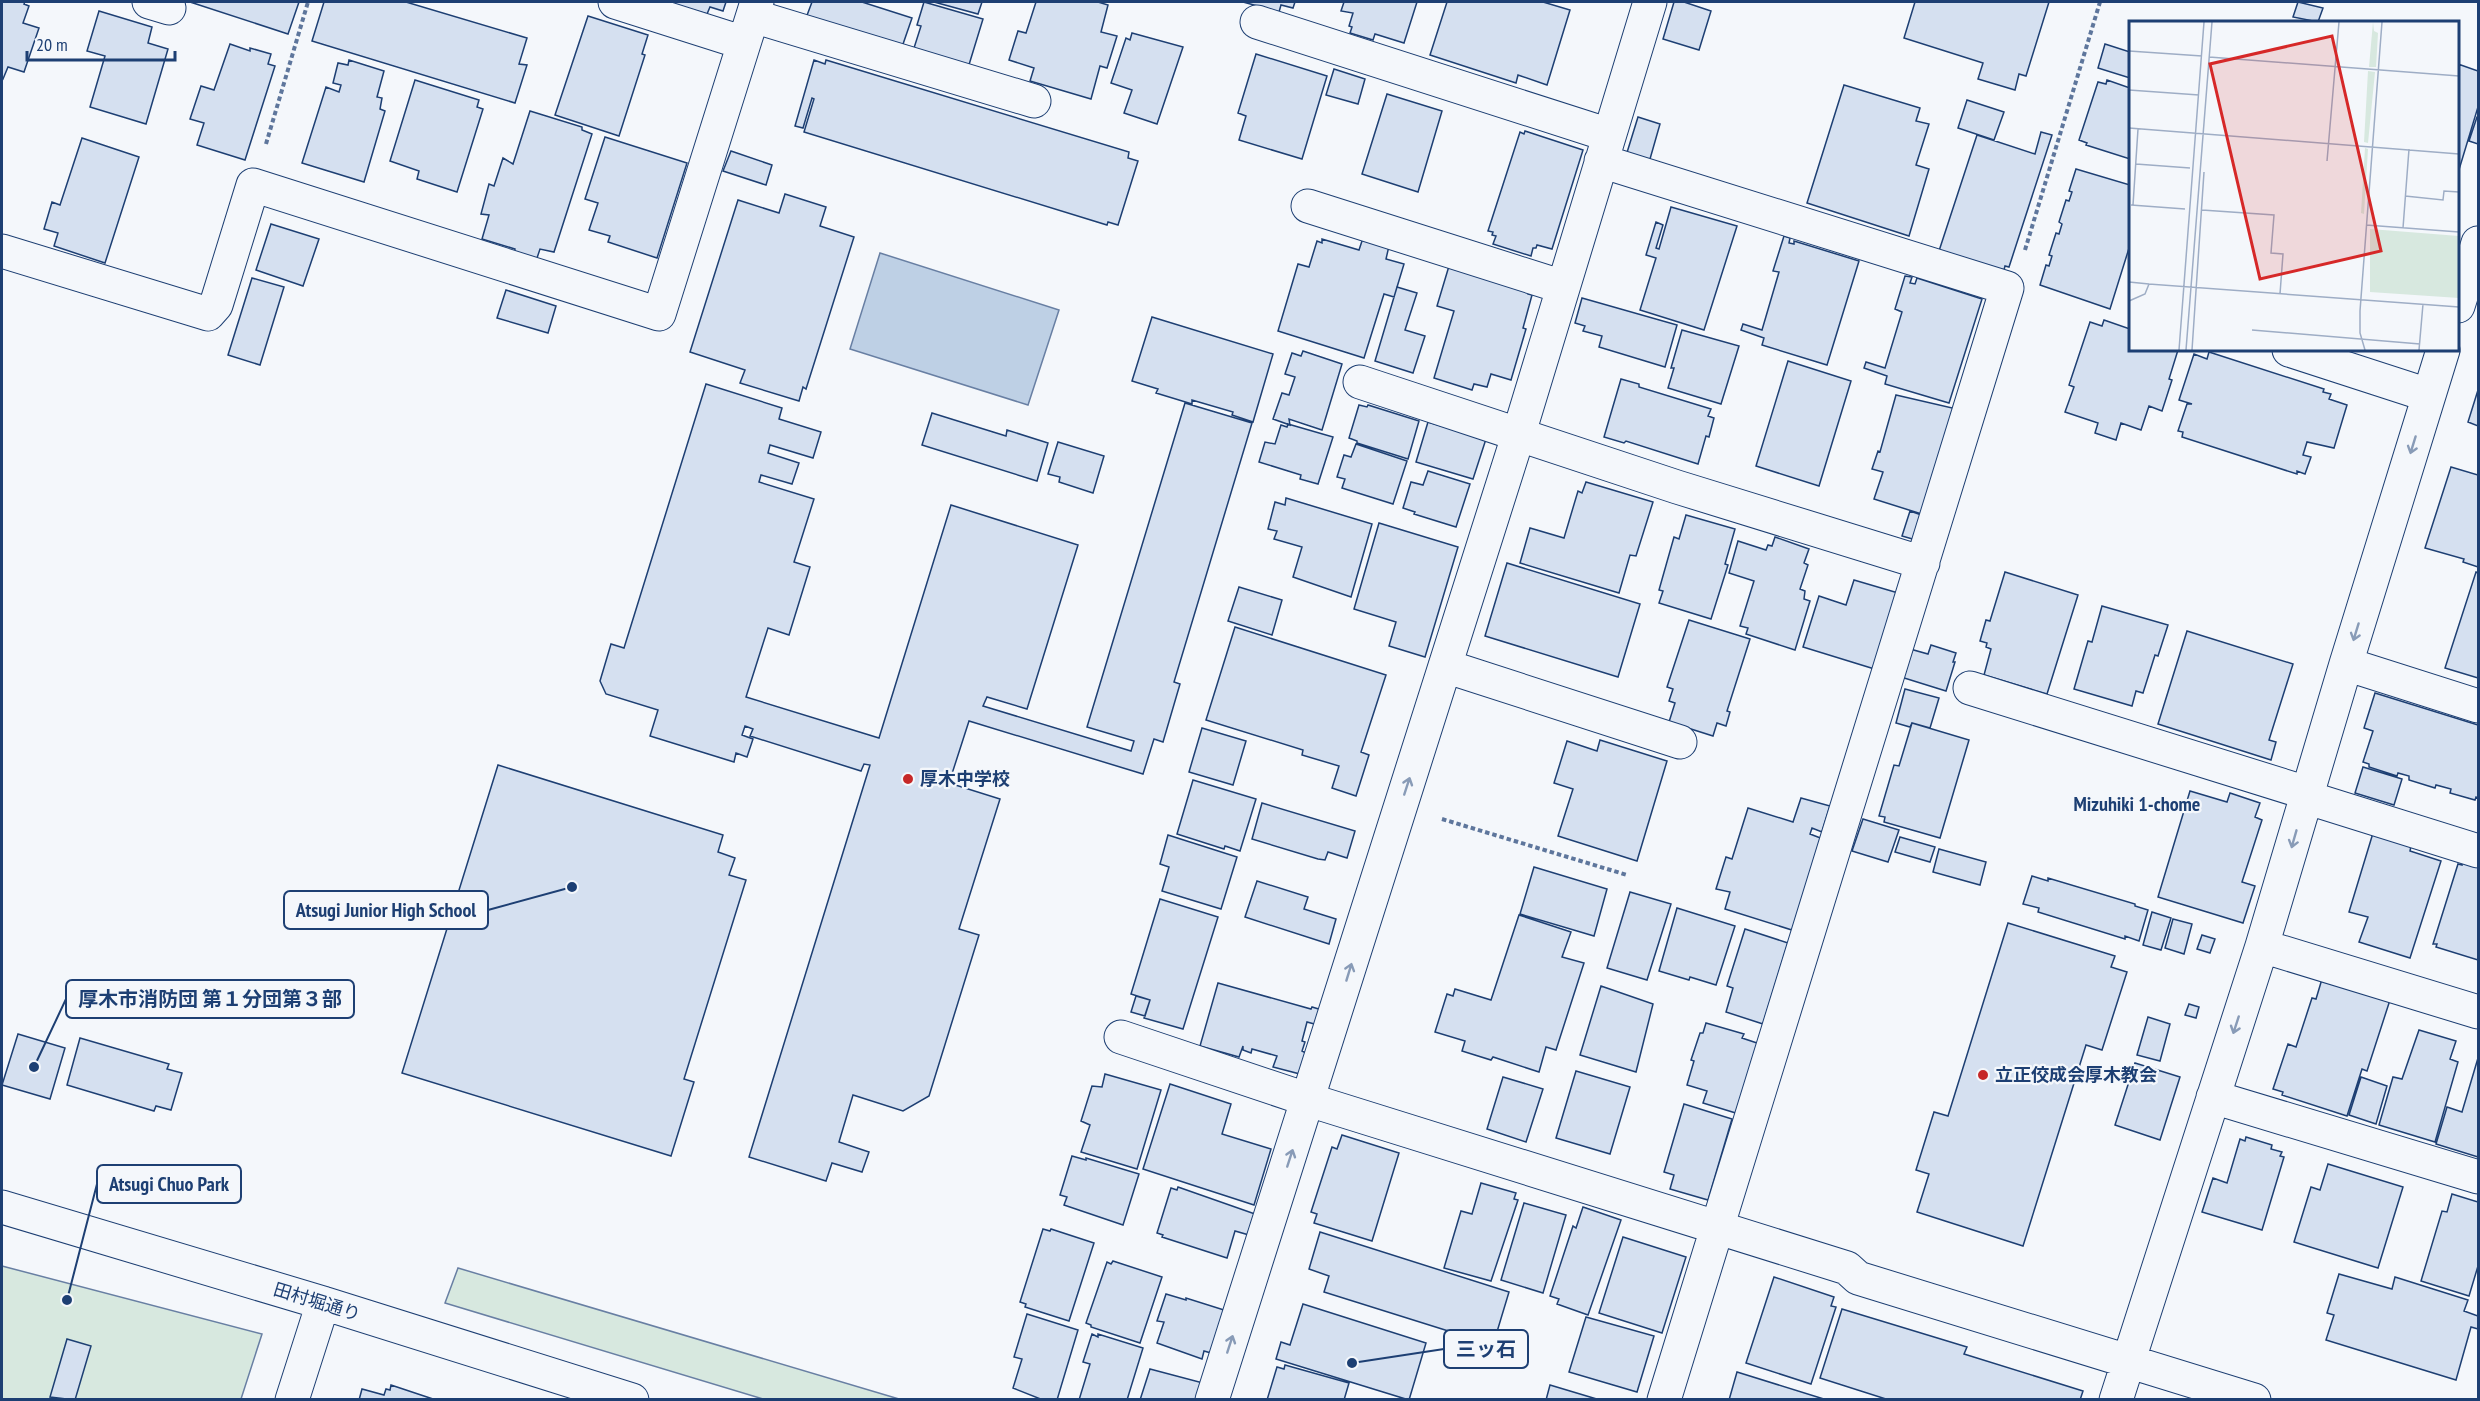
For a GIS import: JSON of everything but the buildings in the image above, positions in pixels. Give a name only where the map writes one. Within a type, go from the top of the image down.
[{"type":"street","points":[[615,2],[751,20],[1034,101]]},
{"type":"street","points":[[1212,1400],[1519,433],[1650,2]]},
{"type":"street","points":[[2,250],[208,314],[216,305],[253,185],[659,314],[751,20]]},
{"type":"street","points":[[1257,22],[1605,148],[2007,288],[1664,1400]]},
{"type":"street","points":[[1308,206],[1563,287]]},
{"type":"street","points":[[2459,300],[2478,243]]},
{"type":"street","points":[[2292,351],[2428,395]]},
{"type":"street","points":[[2116,1400],[2262,945],[2443,351]]},
{"type":"street","points":[[1360,382],[1677,487],[1923,563]]},
{"type":"street","points":[[2346,664],[2478,706]]},
{"type":"street","points":[[1445,666],[1680,742]]},
{"type":"street","points":[[1970,688],[2307,793],[2315,800],[2478,851]]},
{"type":"street","points":[[2262,945],[2478,1012]]},
{"type":"street","points":[[1121,1037],[1309,1100],[1847,1269],[1858,1278],[2254,1400]]},
{"type":"street","points":[[2213,1097],[2478,1177]]},
{"type":"street","name":"田村堀通り","points":[[2,1208],[323,1303],[632,1400]]},
{"type":"street","points":[[292,1400],[323,1303]]},
{"type":"path","points":[[253,185],[308,2]]},
{"type":"path","points":[[2007,288],[2016,280],[2100,2]]},
{"type":"path","points":[[1401,806],[1627,875]]},
{"type":"shaded area","points":[[2,1266],[262,1334],[241,1399],[2,1399]]},
{"type":"shaded area","points":[[458,1268],[899,1399],[763,1399],[445,1303]]},
{"type":"water","points":[[880,253],[1059,310],[1028,405],[850,349]]},
{"type":"place","name":"厚木中学校","points":[[908,779]]},
{"type":"place","name":"Atsugi Junior High School","points":[[572,887]]},
{"type":"place","name":"厚木市消防団 第１分団第３部","points":[[34,1067]]},
{"type":"place","name":"立正佼成会厚木教会","points":[[1983,1075]]},
{"type":"place","name":"Atsugi Chuo Park","points":[[67,1300]]},
{"type":"place","name":"三ッ石","points":[[1352,1363]]},
{"type":"district","name":"Mizuhiki 1-chome","points":[[2137,804]]}]
